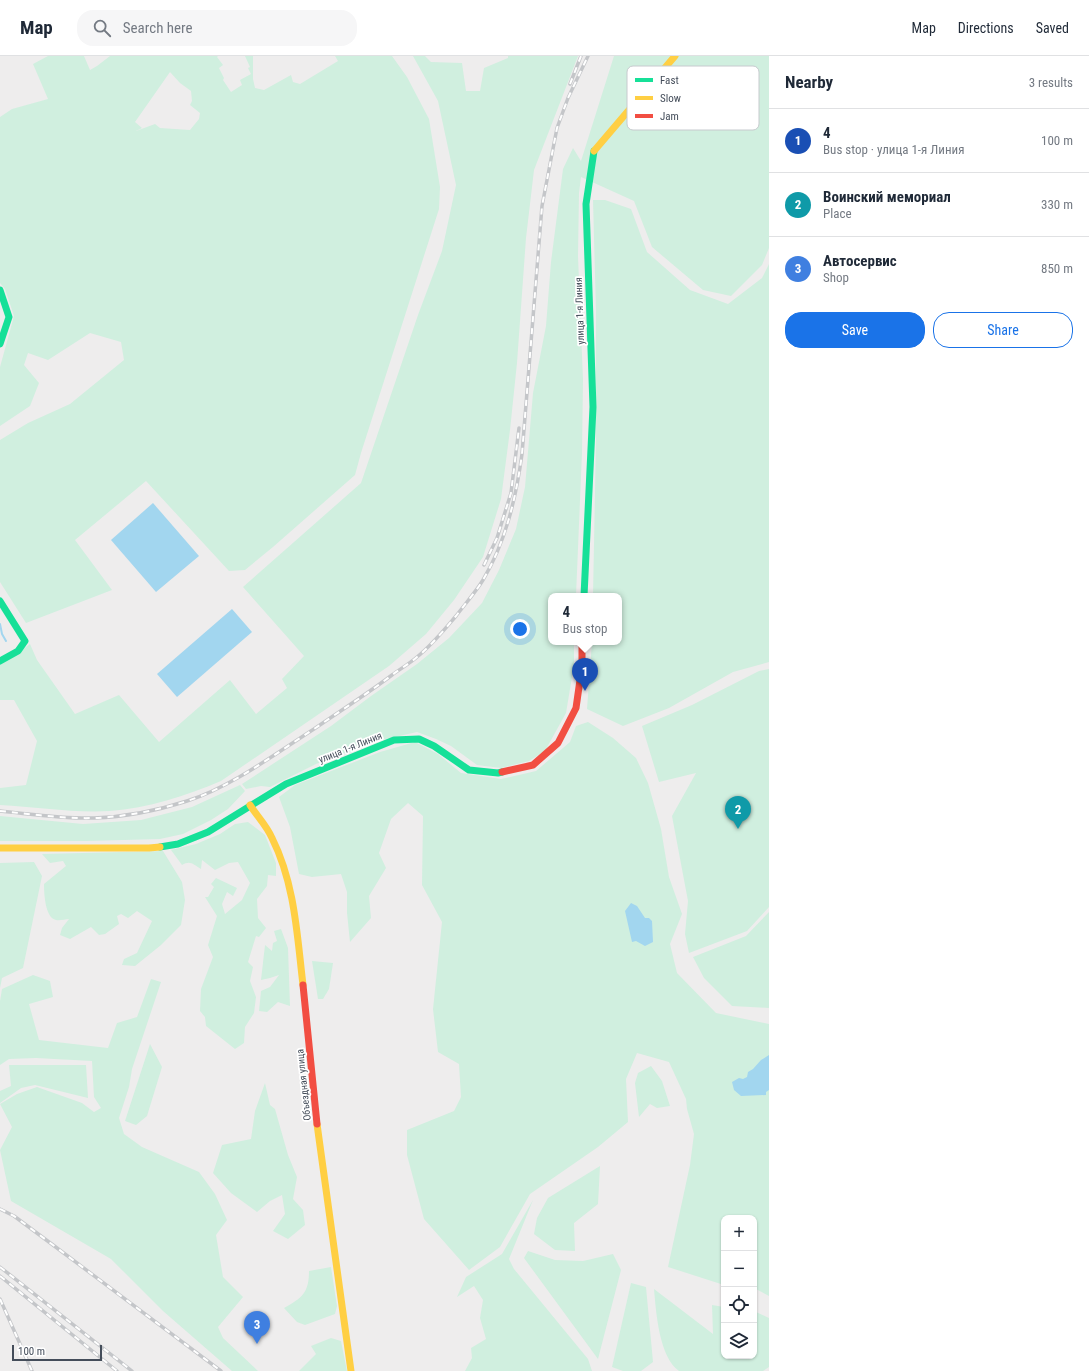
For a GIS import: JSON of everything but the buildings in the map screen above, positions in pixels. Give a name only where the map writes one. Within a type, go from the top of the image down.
[{"type":"street","name":"улица 1-я Линия","points":[[666,66],[675,56]]},
{"type":"street","name":"улица 1-я Линия","points":[[584,593],[593,407],[586,204],[593,152],[627,112]]},
{"type":"street","points":[[0,290],[9,317],[0,344]]},
{"type":"street","points":[[0,601],[25,641],[18,651],[0,661]]},
{"type":"street","name":"улица 1-я Линия","points":[[0,848],[148,848],[178,844],[208,832],[286,784],[394,740],[419,739],[434,746],[469,770],[498,773],[533,766],[558,743],[576,708],[582,666],[582,645]]},
{"type":"street","name":"Объездная улица","points":[[250,805],[272,837],[286,872],[295,911],[320,1148],[351,1371]]},
{"type":"green space","points":[[48,56],[84,56],[90,70],[110,56],[218,56],[217,57],[223,65],[219,68],[224,78],[223,80],[231,92],[242,85],[240,80],[251,74],[248,68],[250,67],[245,56],[253,56],[253,79],[255,88],[264,90],[291,75],[293,82],[300,84],[338,61],[335,56],[392,56],[407,77],[429,119],[440,187],[439,209],[355,475],[245,570],[229,571],[146,481],[75,540],[112,590],[26,623],[0,582],[0,440],[28,423],[70,404],[124,360],[121,342],[90,333],[48,360],[28,353],[24,365],[39,383],[30,406],[0,426],[0,367],[14,316],[5,289],[0,283],[0,117],[12,109],[48,99],[33,64]],"holes":[[[170,72],[180,83],[191,91],[192,101],[190,105],[200,113],[199,119],[190,130],[160,128],[155,124],[136,131],[142,128],[135,122]]]},
{"type":"green space","points":[[413,56],[425,56],[431,62],[462,63],[466,91],[480,91],[484,68],[508,58],[508,56],[578,56],[534,170],[526,238],[517,363],[501,499],[483,557],[454,600],[426,634],[389,666],[221,781],[194,792],[153,804],[110,811],[55,810],[0,805],[0,788],[26,785],[37,741],[14,700],[0,700],[0,664],[13,657],[30,644],[37,660],[75,714],[119,695],[159,742],[230,680],[256,714],[287,688],[282,679],[304,656],[243,587],[361,483],[418,315],[442,251],[456,185],[438,101]]},
{"type":"green space","points":[[614,56],[769,56],[769,248],[762,265],[731,296],[703,290],[652,247],[634,201],[581,177],[579,193],[578,256],[583,380],[582,453],[576,593],[548,593],[548,645],[574,645],[574,665],[566,713],[545,751],[529,761],[501,768],[477,765],[451,746],[417,732],[377,741],[316,764],[270,787],[261,786],[246,789],[242,784],[331,726],[417,664],[449,638],[482,603],[499,570],[516,529],[525,487],[533,393],[546,326],[551,262],[563,169],[573,148],[581,161]]},
{"type":"green space","points":[[593,200],[605,200],[631,209],[647,252],[690,290],[728,304],[762,278],[769,264],[769,662],[733,672],[669,708],[623,726],[587,709],[592,645],[622,645],[622,593],[593,593],[596,440],[596,311]]},
{"type":"green space","points":[[769,669],[769,907],[747,931],[689,953],[685,934],[688,901],[672,816],[696,773],[659,782],[642,726],[692,705],[759,671]]},
{"type":"green space","points":[[588,722],[613,738],[636,758],[648,783],[661,829],[669,877],[682,914],[670,944],[677,973],[716,1013],[769,1024],[769,1296],[757,1290],[757,1215],[721,1215],[721,1284],[668,1267],[690,1165],[694,1134],[687,1109],[686,1099],[669,1062],[637,1053],[626,1079],[628,1122],[598,1147],[530,1194],[500,1247],[469,1270],[424,1219],[407,1155],[407,1130],[454,1111],[461,1097],[459,1064],[438,1052],[433,1009],[442,922],[422,885],[423,816],[408,803],[391,819],[379,853],[386,868],[369,896],[371,918],[350,942],[347,913],[347,892],[341,874],[312,877],[299,874],[290,827],[279,797],[295,785],[380,752],[415,742],[438,754],[461,773],[501,779],[536,771],[570,742],[576,726]]},
{"type":"green space","points":[[240,785],[245,791],[228,809],[211,820],[183,834],[160,839],[0,841],[0,816],[83,824],[141,820],[192,807]]},
{"type":"green space","points":[[248,822],[265,835],[276,863],[276,876],[268,875],[267,886],[257,899],[258,918],[266,928],[259,937],[256,936],[248,962],[253,967],[250,981],[256,997],[254,1013],[245,1027],[244,1043],[235,1049],[206,1026],[205,1017],[200,1011],[201,989],[213,957],[208,945],[217,916],[205,897],[208,897],[214,887],[211,884],[216,878],[237,888],[233,896],[227,892],[222,904],[225,914],[242,900],[250,883],[238,862],[229,863],[215,870],[202,860],[201,869],[194,864],[187,863],[182,865],[171,850],[196,844],[220,834],[235,824]]},
{"type":"green space","points":[[163,851],[182,882],[185,900],[181,925],[161,945],[135,966],[122,965],[124,959],[137,953],[152,921],[137,911],[128,918],[121,914],[117,916],[119,924],[105,934],[99,935],[91,927],[70,939],[60,935],[62,928],[69,919],[56,920],[49,915],[44,893],[44,884],[66,866],[63,861],[50,863],[42,854]]},
{"type":"green space","points":[[34,862],[42,876],[23,968],[2,978],[0,988],[0,863]]},
{"type":"green space","points":[[769,912],[769,1008],[732,1006],[704,978],[693,957],[746,936]]},
{"type":"green space","points":[[281,929],[288,948],[290,1006],[278,1002],[267,1012],[259,1011],[261,991],[270,987],[279,975],[261,980],[265,945],[272,951],[273,943],[277,941],[274,931]]},
{"type":"green space","points":[[312,961],[333,963],[329,989],[323,999],[318,999]]},
{"type":"green space","points":[[33,975],[50,981],[53,997],[29,1004],[39,1040],[108,1048],[117,1023],[137,1017],[151,979],[161,982],[132,1069],[129,1087],[119,1118],[124,1134],[142,1147],[199,1172],[215,1194],[227,1220],[216,1235],[223,1277],[243,1297],[218,1327],[223,1338],[258,1371],[232,1371],[163,1311],[111,1259],[11,1201],[0,1150],[12,1127],[0,1104],[17,1094],[37,1087],[82,1103],[94,1112],[101,1108],[94,1097],[92,1061],[36,1058],[9,1059],[0,1065],[0,1001],[2,989]]},
{"type":"green space","points":[[150,1044],[162,1067],[147,1116],[136,1125],[125,1121]]},
{"type":"green space","points":[[9,1065],[86,1065],[88,1098],[35,1085],[21,1088],[0,1103],[0,1091],[11,1086]]},
{"type":"green space","points":[[651,1066],[662,1081],[670,1106],[657,1108],[650,1104],[639,1117],[635,1083],[638,1073]]},
{"type":"green space","points":[[265,1083],[270,1105],[275,1109],[288,1155],[297,1177],[293,1199],[303,1210],[305,1225],[288,1239],[273,1231],[285,1214],[282,1195],[270,1201],[257,1212],[231,1193],[213,1173],[222,1145],[251,1139],[255,1111]]},
{"type":"green space","points":[[600,1166],[598,1204],[574,1223],[575,1251],[555,1250],[534,1234],[537,1218],[548,1198]]},
{"type":"green space","points":[[533,1200],[509,1259],[514,1269],[588,1359],[592,1371],[465,1371],[472,1358],[471,1348],[486,1339],[480,1318],[483,1300],[474,1286],[457,1297],[466,1277],[502,1254]]},
{"type":"green space","points":[[528,1251],[555,1260],[583,1261],[613,1254],[621,1270],[598,1359],[524,1258]]},
{"type":"green space","points":[[331,1267],[337,1306],[335,1314],[305,1325],[297,1322],[284,1308],[300,1298],[306,1290],[309,1271]]},
{"type":"green space","points":[[631,1283],[646,1287],[653,1362],[641,1371],[623,1371],[612,1367]]},
{"type":"green space","points":[[654,1289],[713,1334],[712,1305],[721,1306],[721,1359],[757,1359],[757,1312],[769,1318],[769,1367],[763,1371],[679,1371],[667,1356],[658,1321]]},
{"type":"green space","points":[[331,1338],[341,1341],[347,1371],[299,1371],[316,1354],[311,1346]]},
{"type":"water","points":[[153,503],[199,556],[156,592],[111,540]]},
{"type":"water","points":[[232,609],[252,632],[177,697],[157,674]]},
{"type":"water","points":[[631,903],[637,906],[645,918],[649,918],[652,921],[653,942],[645,946],[636,941],[632,942],[625,911]]},
{"type":"water","points":[[769,1055],[769,1090],[766,1092],[766,1095],[741,1096],[734,1090],[732,1082],[739,1078],[743,1079],[747,1077],[748,1072]]},
{"type":"waterway","points":[[0,624],[2,634],[6,641]]},
{"type":"railway","points":[[570,84],[581,56]]},
{"type":"railway","points":[[0,811],[71,818],[94,818],[129,815],[153,810],[203,795],[236,779],[363,696],[411,662],[438,637],[456,616],[477,589],[491,565],[504,535],[517,487],[522,454],[542,206],[557,128],[568,98],[588,56]]},
{"type":"railway","points":[[484,565],[497,538],[511,493],[519,428]]},
{"type":"railway","points":[[0,1209],[14,1216],[221,1371]]},
{"type":"railway","points":[[0,1267],[132,1371]]},
{"type":"railway","points":[[0,1276],[117,1371]]},
{"type":"railway","points":[[0,1299],[32,1371]]},
{"type":"traffic: fast","points":[[584,593],[593,407],[586,204],[594,151]]},
{"type":"traffic: fast","points":[[0,290],[9,317],[0,344]]},
{"type":"traffic: fast","points":[[0,601],[25,641],[18,651],[0,661]]},
{"type":"traffic: fast","points":[[160,847],[178,844],[208,832],[286,784],[394,740],[419,739],[434,746],[469,770],[498,773],[502,772]]},
{"type":"traffic: slow","points":[[666,66],[675,56]]},
{"type":"traffic: slow","points":[[594,151],[627,112]]},
{"type":"traffic: slow","points":[[250,805],[270,834],[280,855],[286,873],[297,929],[303,985]]},
{"type":"traffic: slow","points":[[0,848],[160,847]]},
{"type":"traffic: slow","points":[[317,1124],[351,1371]]},
{"type":"traffic: jam","points":[[502,772],[533,765],[558,743],[576,708],[582,666],[582,645]]},
{"type":"traffic: jam","points":[[303,985],[317,1124]]},
{"type":"place","name":"4","points":[[585,691]]},
{"type":"place","name":"Воинский мемориал","points":[[738,829]]},
{"type":"place","name":"Автосервис","points":[[257,1344]]}]
